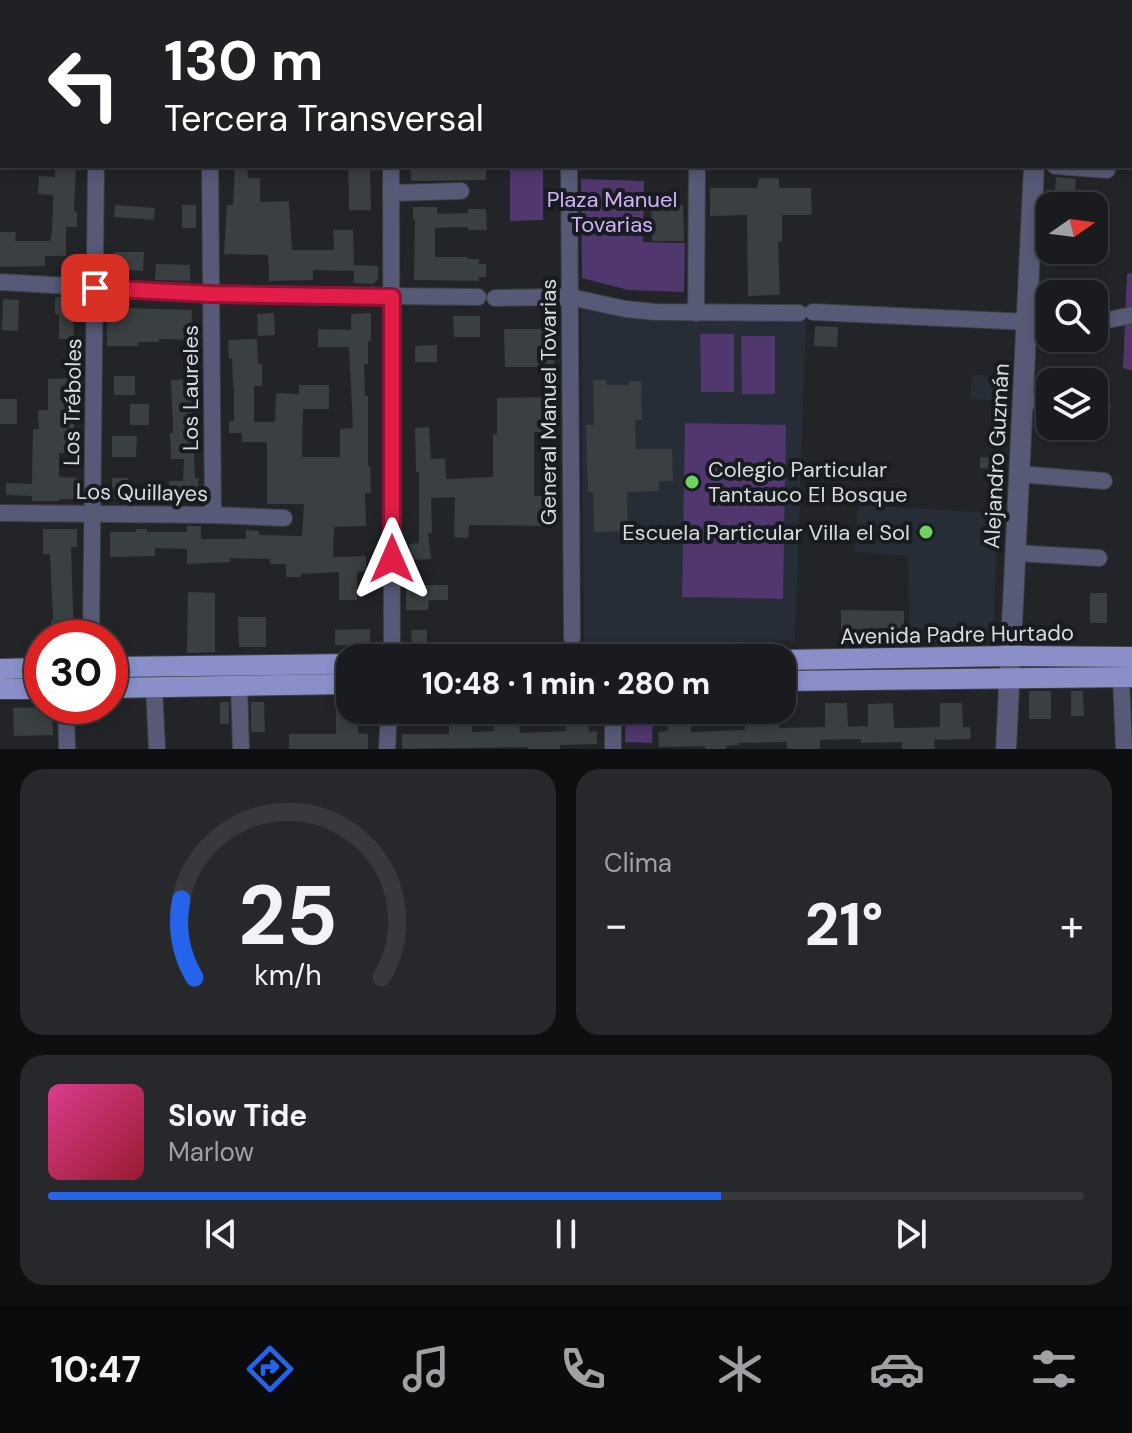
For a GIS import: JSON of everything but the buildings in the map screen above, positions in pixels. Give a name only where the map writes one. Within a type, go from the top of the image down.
[{"type":"main road","name":"Avenida Padre Hurtado","points":[[796,660],[1132,657]]},
{"type":"main road","points":[[128,667],[336,664]]},
{"type":"main road","points":[[0,669],[24,668]]},
{"type":"main road","name":"Avenida Padre Hurtado","points":[[796,681],[1127,678]]},
{"type":"main road","points":[[128,688],[336,684]]},
{"type":"main road","points":[[0,689],[24,689]]},
{"type":"street","name":"Los Tréboles","points":[[91,620],[96,168]]},
{"type":"street","name":"Los Laureles","points":[[210,168],[213,515]]},
{"type":"street","points":[[391,168],[392,644]]},
{"type":"street","name":"General Manuel Tovarias","points":[[569,168],[572,638]]},
{"type":"street","points":[[696,313],[697,168]]},
{"type":"street","name":"Alejandro Guzmán","points":[[1034,168],[1036,192]]},
{"type":"street","points":[[1081,168],[1107,170]]},
{"type":"street","points":[[391,193],[461,191]]},
{"type":"street","name":"Alejandro Guzmán","points":[[1006,749],[1026,321],[1036,264]]},
{"type":"street","points":[[0,282],[211,294],[570,297],[656,312],[806,313],[1036,322]]},
{"type":"street","points":[[1108,320],[1132,315]]},
{"type":"street","points":[[1023,400],[1036,401]]},
{"type":"street","points":[[1019,474],[1104,481]]},
{"type":"street","name":"Los Quillayes","points":[[0,513],[284,518]]},
{"type":"street","points":[[1015,553],[1099,558]]},
{"type":"street","points":[[1124,749],[1127,678]]},
{"type":"street","points":[[239,685],[241,749]]},
{"type":"street","points":[[154,687],[157,749]]},
{"type":"street","points":[[66,724],[67,749]]},
{"type":"street","points":[[387,749],[388,724]]},
{"type":"street","points":[[613,724],[613,749]]},
{"type":"shaded area","name":"Colegio Particular Tantauco El Bosque","points":[[581,306],[627,318],[806,322],[795,641],[584,644]]},
{"type":"shaded area","points":[[972,374],[1006,377],[1005,401],[970,399]]},
{"type":"shaded area","points":[[858,505],[998,513],[993,644],[909,642],[908,556],[855,552]]},
{"type":"green space","points":[[510,168],[543,168],[543,220],[510,221]]},
{"type":"green space","name":"Plaza Manuel Tovarias","points":[[581,179],[644,181],[643,242],[685,243],[684,292],[628,290],[582,278]]},
{"type":"green space","points":[[1132,273],[1132,371],[1123,368],[1127,274]]},
{"type":"green space","points":[[700,334],[734,334],[734,392],[701,392]]},
{"type":"green space","points":[[741,336],[775,336],[775,394],[742,394]]},
{"type":"green space","points":[[685,423],[786,425],[783,599],[682,597]]},
{"type":"green space","points":[[626,724],[653,724],[652,743],[625,742]]},
{"type":"place","name":"Colegio Particular Tantauco El Bosque","points":[[692,482]]},
{"type":"place","name":"Escuela Particular Villa el Sol","points":[[926,532]]},
{"type":"route","points":[[95,288],[211,294],[392,297],[392,559]]}]
